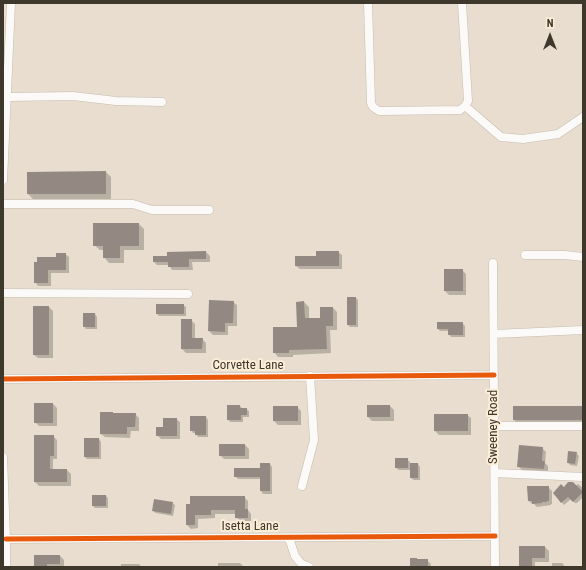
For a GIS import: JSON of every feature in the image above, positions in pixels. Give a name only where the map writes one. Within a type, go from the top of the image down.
[{"type":"street","points":[[3,180],[4,126],[7,97],[7,17],[12,3]]},
{"type":"street","points":[[368,3],[371,103],[373,107],[379,111],[460,110],[465,106],[468,101],[462,3]]},
{"type":"street","points":[[7,97],[73,96],[130,102],[162,102]]},
{"type":"street","points":[[465,106],[501,137],[509,138],[523,139],[558,134],[583,117]]},
{"type":"street","points":[[3,204],[133,204],[152,210],[209,210]]},
{"type":"street","points":[[525,255],[565,255],[583,257]]},
{"type":"street","name":"Sweeney Road","points":[[493,263],[495,567]]},
{"type":"street","points":[[3,293],[188,294]]},
{"type":"street","points":[[494,334],[583,330]]},
{"type":"street","name":"Corvette Lane","points":[[3,379],[494,375]]},
{"type":"street","points":[[302,486],[314,440],[310,376]]},
{"type":"street","points":[[494,426],[583,426]]},
{"type":"street","points":[[3,457],[4,539],[6,567]]},
{"type":"street","points":[[495,473],[583,477]]},
{"type":"street","name":"Isetta Lane","points":[[4,539],[495,536]]},
{"type":"street","points":[[287,538],[290,541],[295,556],[302,564],[309,567]]},
{"type":"building","points":[[106,171],[106,194],[27,194],[27,172]]},
{"type":"building","points":[[93,223],[139,223],[139,246],[120,246],[120,258],[103,258],[103,246],[93,246]]},
{"type":"building","points":[[206,251],[206,259],[189,259],[189,267],[168,267],[168,262],[153,262],[153,256],[167,256],[167,252]]},
{"type":"building","points":[[316,251],[339,251],[339,266],[295,266],[295,256],[316,256]]},
{"type":"building","points":[[56,253],[66,253],[66,270],[48,270],[48,283],[34,283],[34,262],[37,262],[37,257],[56,257]]},
{"type":"building","points":[[444,269],[463,269],[463,291],[444,291]]},
{"type":"building","points":[[347,297],[356,297],[356,325],[347,325]]},
{"type":"building","points":[[209,300],[234,301],[233,323],[225,323],[225,332],[208,331]]},
{"type":"building","points":[[304,301],[305,318],[320,318],[320,307],[333,307],[333,326],[326,326],[327,349],[289,350],[289,353],[273,353],[273,327],[297,327],[296,302]]},
{"type":"building","points":[[156,304],[184,304],[184,314],[156,314]]},
{"type":"building","points":[[33,306],[49,306],[49,355],[33,355]]},
{"type":"building","points":[[83,313],[95,313],[95,327],[83,327]]},
{"type":"building","points":[[181,319],[192,319],[192,338],[203,338],[202,349],[181,349]]},
{"type":"building","points":[[437,322],[463,322],[463,335],[448,335],[448,329],[437,329]]},
{"type":"building","points":[[34,403],[53,403],[53,423],[34,423]]},
{"type":"building","points":[[227,405],[240,405],[240,408],[247,408],[247,415],[241,415],[241,420],[227,420]]},
{"type":"building","points":[[367,405],[390,405],[390,417],[367,417]]},
{"type":"building","points":[[273,406],[298,406],[298,421],[273,421]]},
{"type":"building","points":[[513,406],[583,406],[583,420],[513,420]]},
{"type":"building","points":[[100,412],[136,413],[135,427],[127,427],[127,434],[100,434]]},
{"type":"building","points":[[434,414],[468,414],[468,431],[434,431]]},
{"type":"building","points":[[190,416],[206,416],[206,435],[195,435],[195,431],[190,431]]},
{"type":"building","points":[[163,418],[177,418],[177,436],[156,436],[156,427],[163,427]]},
{"type":"building","points":[[34,435],[54,435],[54,456],[50,456],[50,469],[67,469],[67,482],[34,482]]},
{"type":"building","points":[[84,438],[99,438],[99,457],[84,457]]},
{"type":"building","points":[[219,444],[245,444],[245,456],[219,456]]},
{"type":"building","points":[[519,445],[543,447],[542,461],[545,461],[544,469],[517,467]]},
{"type":"building","points":[[568,451],[577,452],[575,464],[567,463]]},
{"type":"building","points":[[395,458],[408,458],[408,468],[395,468]]},
{"type":"building","points":[[260,463],[270,463],[270,491],[260,491],[260,477],[234,477],[234,468],[260,468]]},
{"type":"building","points":[[410,463],[418,463],[418,478],[410,478]]},
{"type":"building","points":[[568,482],[573,482],[583,492],[573,502],[568,497],[561,503],[553,493],[561,484],[564,487]]},
{"type":"building","points":[[527,486],[549,486],[549,501],[532,504],[532,501],[528,501]]},
{"type":"building","points":[[92,495],[106,495],[106,506],[92,506]]},
{"type":"building","points":[[190,496],[245,496],[245,509],[248,509],[248,518],[235,518],[235,510],[211,510],[211,515],[195,515],[195,525],[186,525],[186,504],[190,504]]},
{"type":"building","points":[[154,499],[173,502],[171,514],[152,511]]},
{"type":"building","points":[[519,546],[545,546],[545,558],[532,558],[532,567],[519,567]]},
{"type":"building","points":[[34,555],[60,555],[60,564],[47,564],[47,567],[34,567]]},
{"type":"building","points":[[410,558],[428,559],[428,567],[410,567]]},
{"type":"cycle path","points":[[3,379],[494,375]]},
{"type":"cycle path","points":[[6,539],[495,536]]}]
